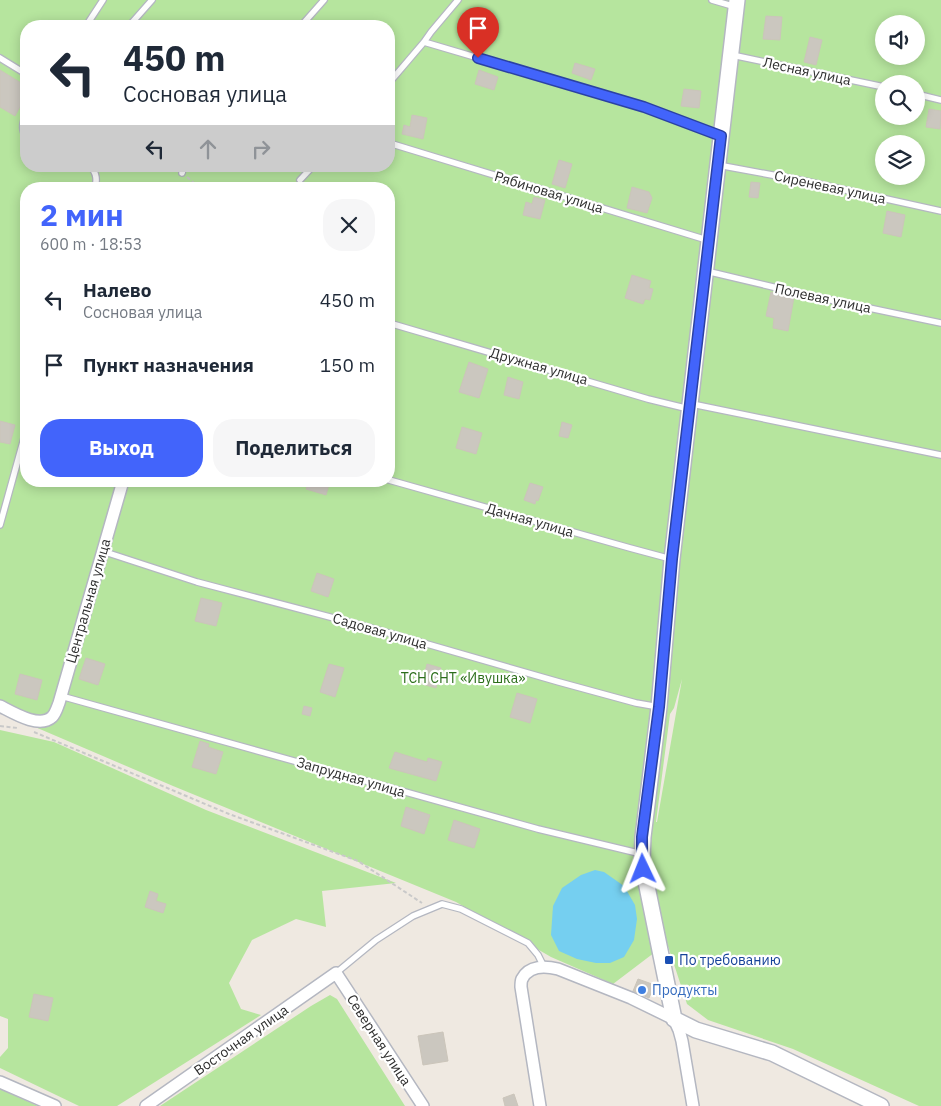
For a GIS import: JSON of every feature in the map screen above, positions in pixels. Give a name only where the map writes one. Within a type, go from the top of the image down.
[{"type":"street","points":[[694,1106],[682,1041],[674,1018],[643,869],[642,854],[644,820],[659,707],[672,559],[736,3]]},
{"type":"street","name":"Центральная улица","points":[[0,706],[33,720],[50,719],[56,710],[121,487]]},
{"type":"street","points":[[540,1106],[521,987],[522,979],[529,971],[539,967],[558,969],[631,998],[696,1030],[772,1053],[881,1106]]},
{"type":"street","name":"Восточная улица","points":[[146,1106],[336,974]]},
{"type":"street","name":"Северная улица","points":[[336,974],[423,1106]]},
{"type":"street","points":[[0,1082],[55,1106]]},
{"type":"lane","points":[[90,20],[103,0]]},
{"type":"lane","points":[[134,20],[152,0]]},
{"type":"lane","points":[[306,20],[324,0]]},
{"type":"lane","points":[[395,76],[458,0]]},
{"type":"lane","points":[[712,0],[736,3]]},
{"type":"lane","points":[[424,42],[644,107],[721,136]]},
{"type":"lane","name":"Лесная улица","points":[[730,55],[875,85]]},
{"type":"lane","points":[[0,58],[20,70]]},
{"type":"lane","points":[[925,96],[941,100]]},
{"type":"lane","name":"Рябиновая улица","points":[[395,145],[709,241]]},
{"type":"lane","name":"Сиреневая улица","points":[[718,164],[941,212]]},
{"type":"lane","points":[[300,180],[307,172]]},
{"type":"lane","name":"Полевая улица","points":[[706,271],[941,323]]},
{"type":"lane","name":"Дружная улица","points":[[395,325],[648,399],[941,455]]},
{"type":"lane","points":[[0,525],[20,453]]},
{"type":"lane","name":"Дачная улица","points":[[395,482],[672,559]]},
{"type":"lane","name":"Садовая улица","points":[[102,552],[197,582],[368,627],[636,703],[659,707]]},
{"type":"lane","name":"Запрудная улица","points":[[61,696],[538,829],[642,854]]},
{"type":"lane","points":[[336,974],[376,940],[413,916],[442,904],[461,909],[528,943],[538,955],[544,967]]},
{"type":"path","points":[[186,172],[195,182]]},
{"type":"path","points":[[0,726],[18,728]]},
{"type":"path","points":[[26,729],[229,814],[358,862],[431,908]]},
{"type":"green space","name":"ТСН СНТ «Ивушка»","points":[[0,0],[941,0],[941,1106],[919,1106],[793,1049],[708,1020],[687,1004],[667,943],[613,984],[551,957],[456,902],[173,786],[0,712]],"holes":[[[682,679],[657,822],[656,822],[670,714],[674,708]]]},
{"type":"green space","points":[[0,730],[54,742],[206,810],[396,883],[322,891],[326,927],[296,919],[252,940],[229,983],[241,1009],[261,1015],[117,1106],[79,1106],[0,1068],[0,1057],[8,1048],[8,1019],[0,1016]]},
{"type":"green space","points":[[330,995],[337,999],[405,1106],[160,1106],[311,1006]]},
{"type":"green space","points":[[0,1089],[38,1106],[0,1106]]},
{"type":"water","points":[[595,870],[604,872],[624,886],[635,905],[637,919],[634,940],[624,957],[610,963],[596,963],[577,959],[559,951],[551,935],[553,906],[562,888],[581,875]]},
{"type":"building","points":[[766,16],[782,17],[780,40],[763,39]]},
{"type":"building","points":[[810,37],[822,40],[816,65],[804,62]]},
{"type":"building","points":[[575,63],[595,69],[591,80],[572,73]]},
{"type":"building","points":[[0,70],[20,82],[20,107],[15,116],[0,107]]},
{"type":"building","points":[[479,70],[498,77],[494,90],[475,84]]},
{"type":"building","points":[[684,89],[701,91],[699,108],[681,106]]},
{"type":"building","points":[[929,109],[941,111],[940,129],[926,127]]},
{"type":"building","points":[[412,115],[427,118],[423,139],[402,134],[404,125],[410,127]]},
{"type":"building","points":[[559,160],[572,164],[565,188],[552,184]]},
{"type":"building","points":[[751,182],[760,183],[758,198],[749,197]]},
{"type":"building","points":[[632,187],[649,192],[652,198],[647,213],[627,208]]},
{"type":"building","points":[[534,197],[545,200],[540,219],[523,215],[526,202],[532,204]]},
{"type":"building","points":[[887,211],[905,215],[901,237],[883,233]]},
{"type":"building","points":[[632,275],[651,281],[649,288],[653,289],[650,300],[645,299],[643,304],[625,298]]},
{"type":"building","points":[[771,292],[794,297],[788,331],[773,328],[774,318],[766,316]]},
{"type":"building","points":[[469,362],[488,369],[479,398],[459,392]]},
{"type":"building","points":[[508,377],[523,382],[519,399],[504,395]]},
{"type":"building","points":[[0,421],[15,425],[10,444],[0,442]]},
{"type":"building","points":[[562,422],[572,425],[568,438],[559,436]]},
{"type":"building","points":[[462,427],[482,433],[476,454],[456,448]]},
{"type":"building","points":[[530,483],[543,487],[535,504],[524,500]]},
{"type":"building","points":[[307,487],[328,487],[326,495],[306,489]]},
{"type":"building","points":[[317,573],[334,579],[328,597],[311,591]]},
{"type":"building","points":[[201,598],[222,603],[216,626],[195,621]]},
{"type":"building","points":[[86,658],[105,664],[98,685],[79,679]]},
{"type":"building","points":[[329,664],[344,668],[335,697],[320,692]]},
{"type":"building","points":[[427,664],[441,668],[436,688],[422,684]]},
{"type":"building","points":[[20,674],[42,680],[37,700],[15,694]]},
{"type":"building","points":[[517,693],[537,699],[530,723],[510,717]]},
{"type":"building","points":[[304,706],[312,708],[310,716],[302,714]]},
{"type":"building","points":[[200,741],[209,744],[208,747],[223,752],[216,774],[192,767]]},
{"type":"building","points":[[395,752],[427,762],[428,758],[442,762],[436,781],[389,768]]},
{"type":"building","points":[[406,807],[430,815],[424,834],[401,826]]},
{"type":"building","points":[[454,820],[480,829],[474,848],[448,840]]},
{"type":"building","points":[[150,891],[158,894],[156,901],[166,904],[163,913],[145,907]]},
{"type":"building","points":[[638,979],[652,984],[651,987],[654,993],[649,998],[633,991]]},
{"type":"building","points":[[34,994],[53,998],[48,1021],[29,1017]]},
{"type":"building","points":[[443,1032],[448,1061],[423,1065],[418,1036]]},
{"type":"building","points":[[514,1094],[518,1106],[505,1106],[503,1098]]},
{"type":"place","name":"По требованию","points":[[669,960]]},
{"type":"place","name":"Продукты","points":[[642,990]]},
{"type":"route","points":[[478,58],[644,107],[721,136],[672,559],[659,707],[642,837],[643,869]]}]
